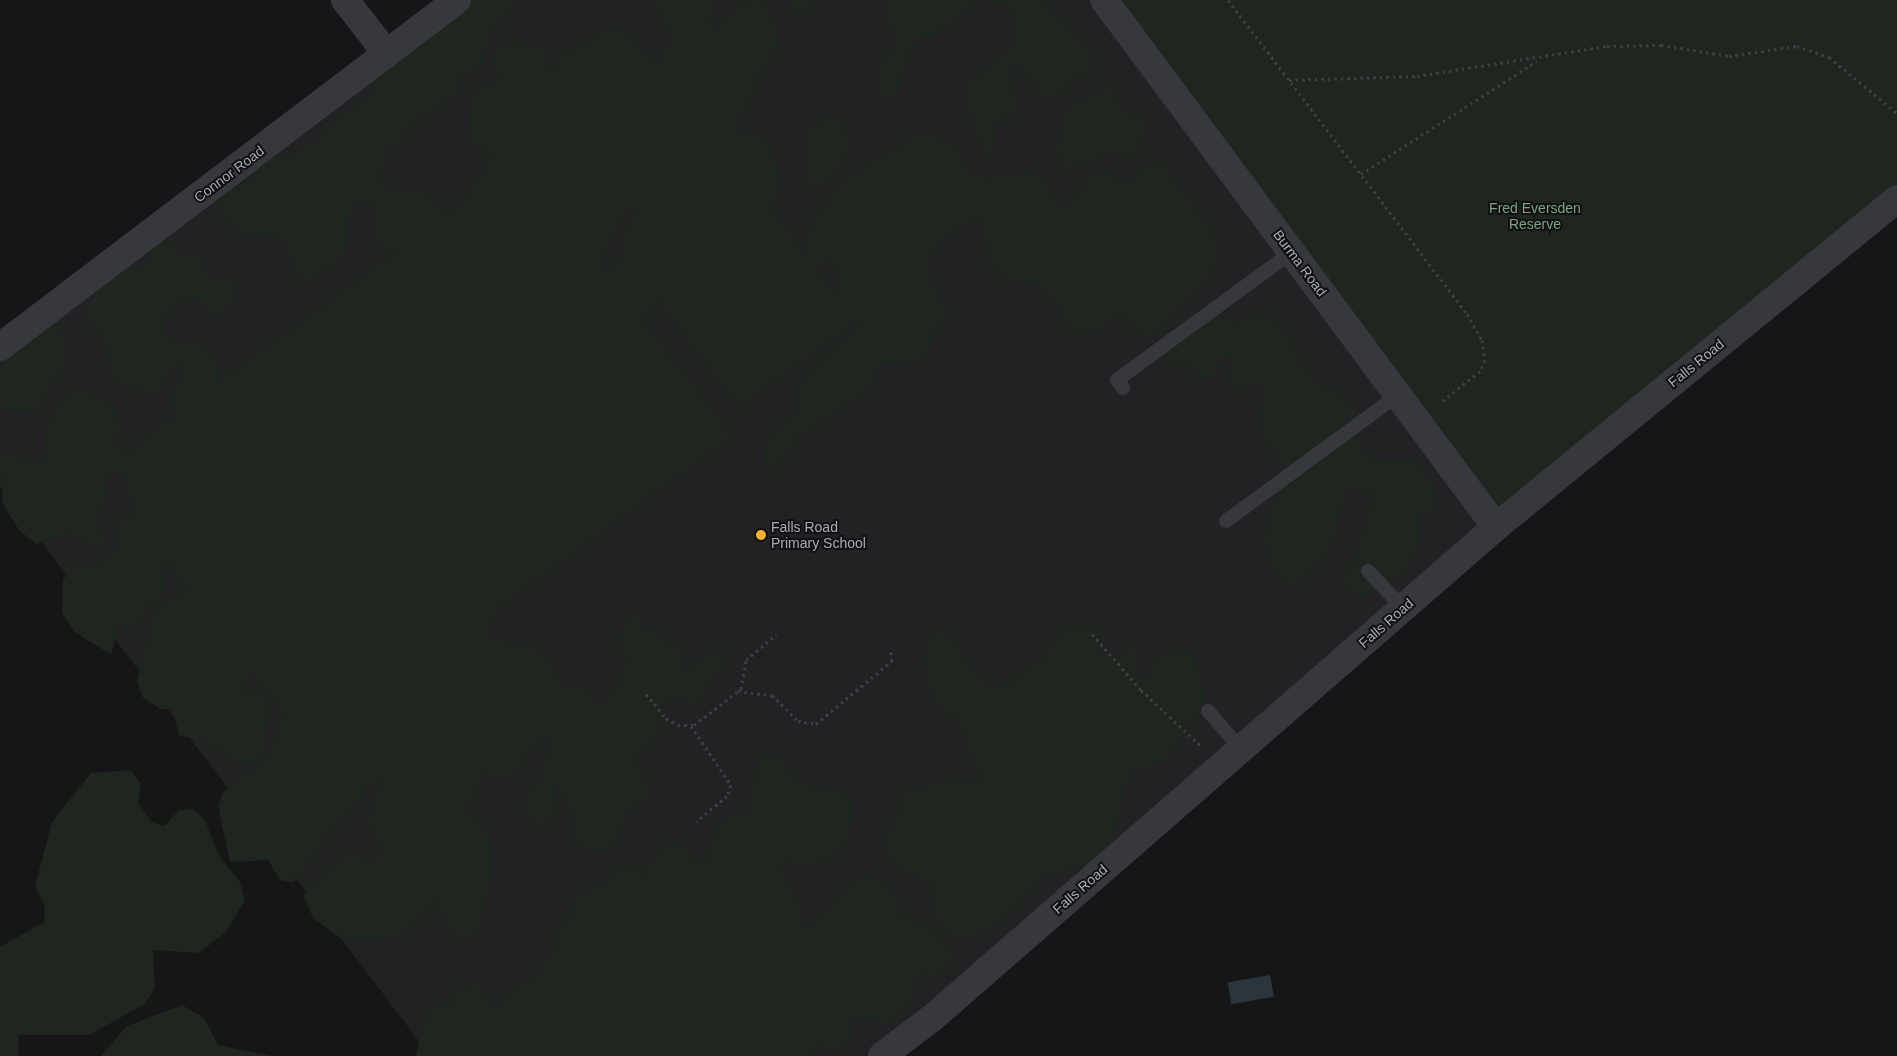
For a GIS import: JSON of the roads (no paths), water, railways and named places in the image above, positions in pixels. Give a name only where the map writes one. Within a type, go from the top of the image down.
[{"type":"street","points":[[346,0],[387,54]]},
{"type":"street","name":"Connor Road","points":[[0,347],[457,0]]},
{"type":"street","name":"Burma Road","points":[[1104,0],[1496,526]]},
{"type":"street","name":"Falls Road","points":[[882,1056],[931,1019],[1496,526],[1897,199]]},
{"type":"lane","points":[[1123,388],[1117,380],[1292,252]]},
{"type":"lane","points":[[1226,521],[1398,395]]},
{"type":"lane","points":[[1368,571],[1403,608]]},
{"type":"lane","points":[[1208,712],[1232,757]]},
{"type":"place","name":"Falls Road Primary School","points":[[761,535]]},
{"type":"park label","name":"Fred Eversden Reserve","points":[[1535,216]]}]
